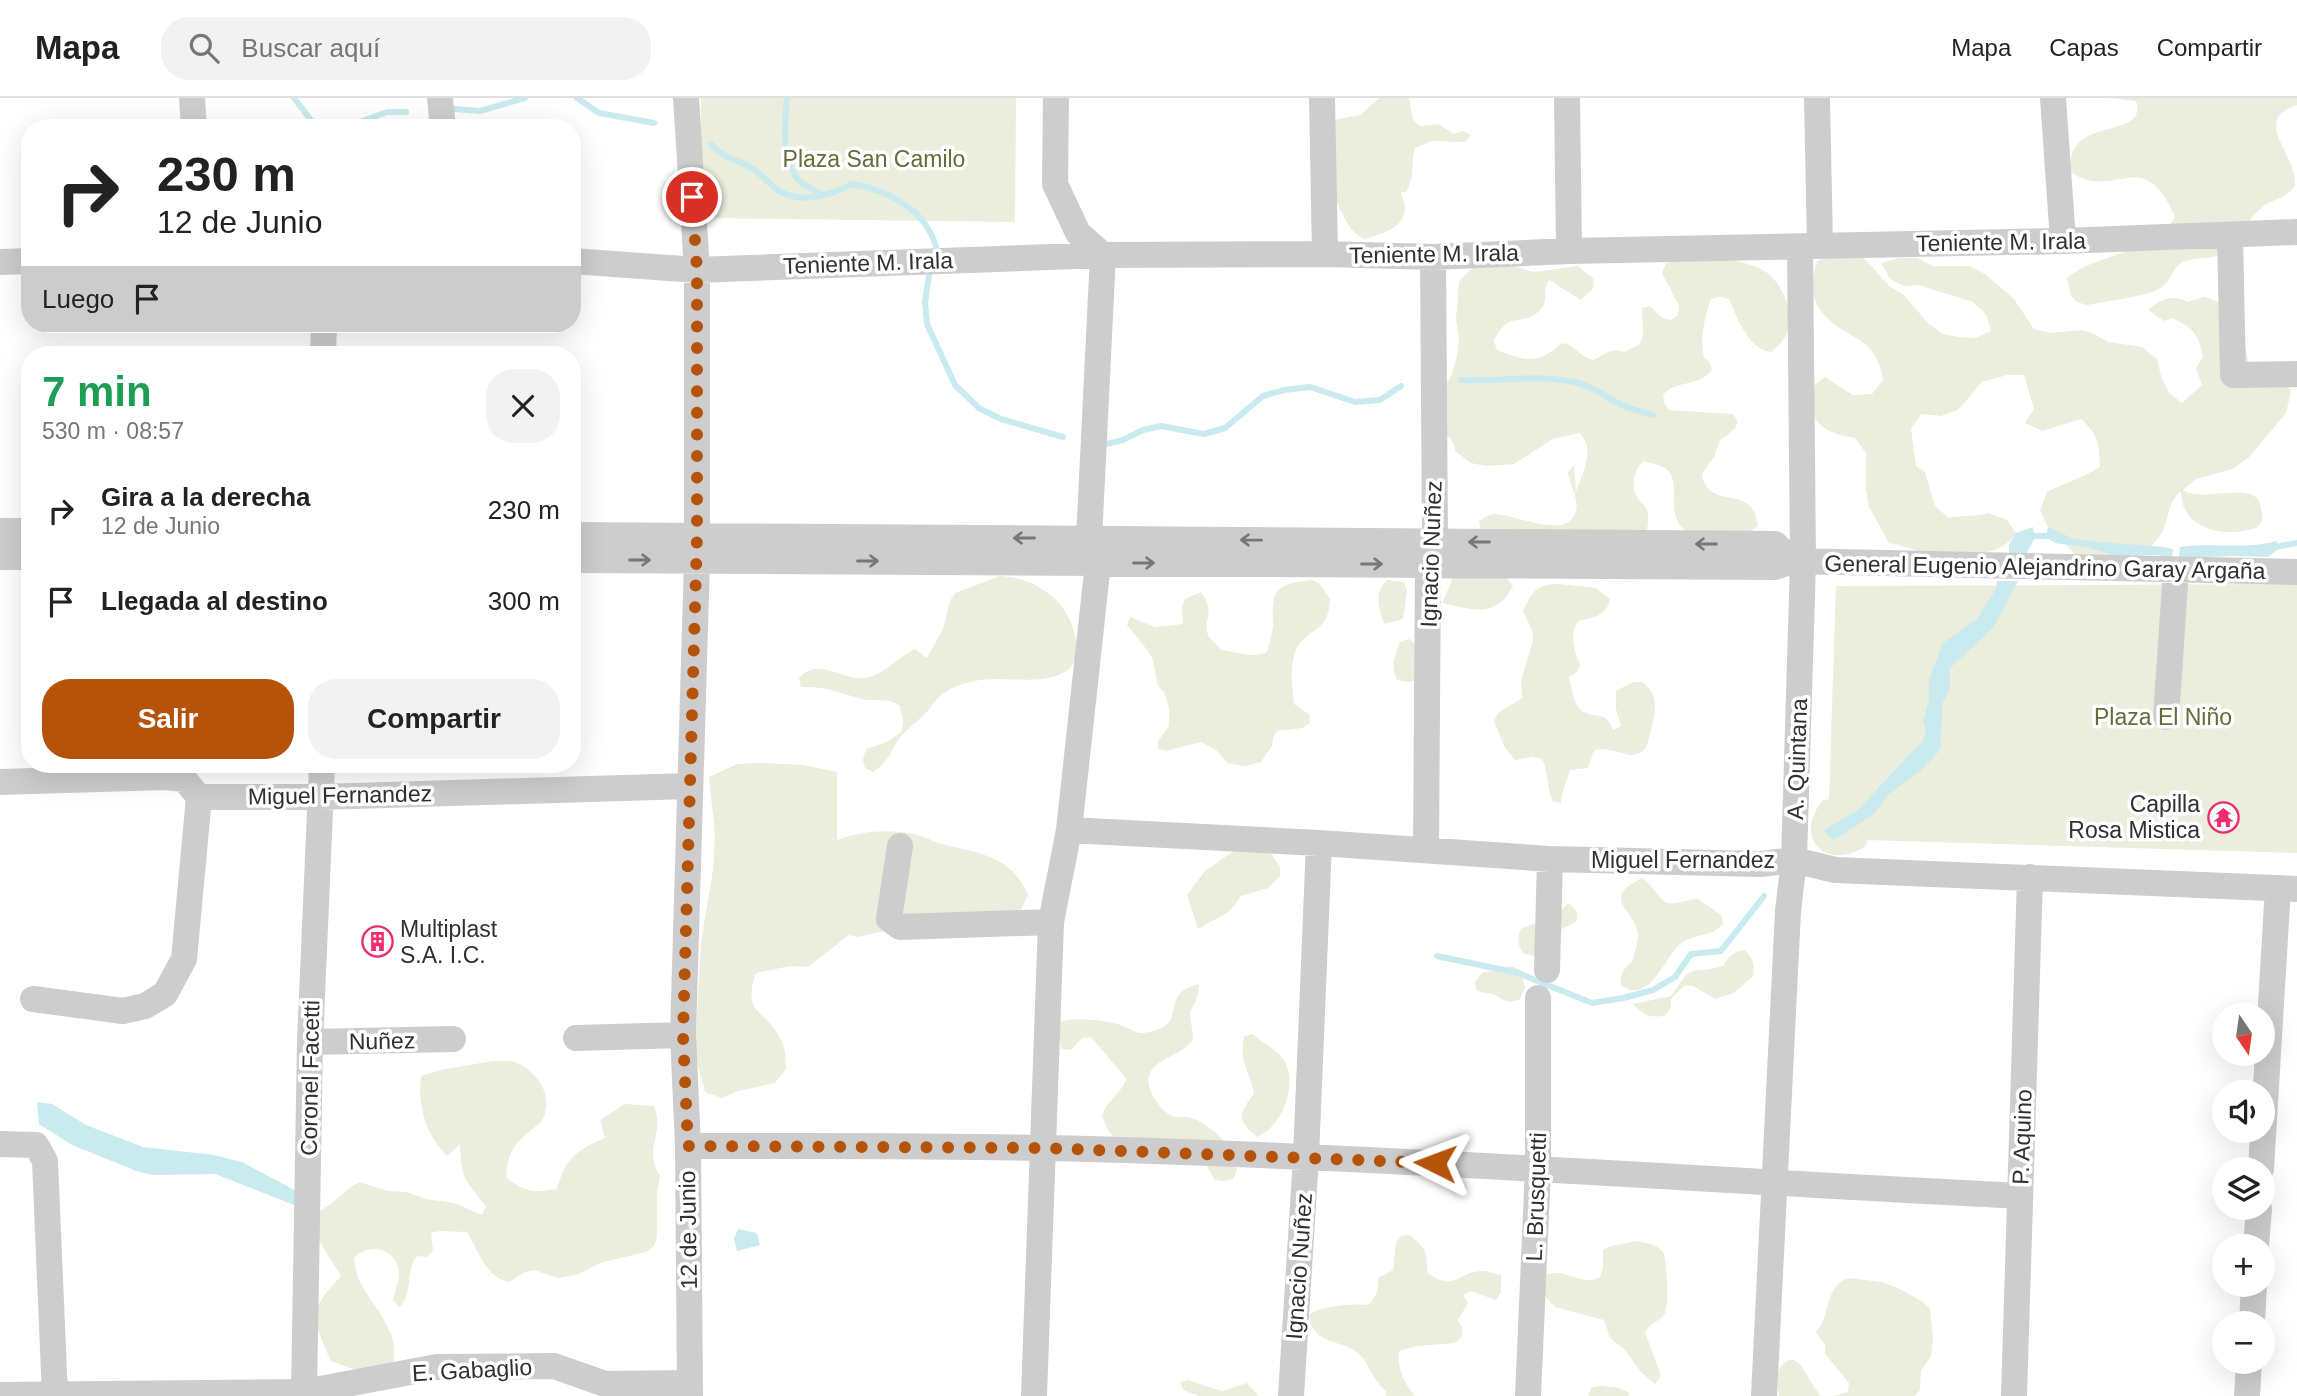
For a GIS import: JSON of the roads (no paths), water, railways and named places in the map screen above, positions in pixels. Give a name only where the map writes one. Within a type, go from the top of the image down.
[{"type":"street","points":[[192,98],[193,119]]},
{"type":"street","points":[[440,98],[442,119]]},
{"type":"street","name":"12 de Junio","points":[[686,98],[697,270],[697,548],[683,1035],[688,1146],[690,1390]]},
{"type":"street","points":[[1034,1396],[1051,922],[1069,830],[1094,551],[1103,255],[1078,233],[1055,184],[1056,98]]},
{"type":"street","points":[[1322,98],[1325,254]]},
{"type":"street","points":[[1567,98],[1570,251]]},
{"type":"street","name":"A. Quintana","points":[[1764,1396],[1788,911],[1794,860],[1798,561],[1817,98]]},
{"type":"street","points":[[2053,98],[2063,241]]},
{"type":"street","name":"Teniente M. Irala","points":[[581,262],[697,270],[1103,255],[1325,254],[1433,257],[1570,251],[2063,241],[2297,232]]},
{"type":"street","points":[[2230,234],[2233,375],[2297,374]]},
{"type":"street","name":"Ignacio Nuñez","points":[[1426,850],[1433,257]]},
{"type":"street","points":[[0,262],[21,261]]},
{"type":"street","points":[[0,531],[21,531]]},
{"type":"street","points":[[581,536],[697,548]]},
{"type":"street","points":[[581,559],[697,548]]},
{"type":"street","name":"General Eugenio Alejandrino Garay Argaña","points":[[697,548],[1431,553],[1775,567],[1798,561],[2297,572]]},
{"type":"street","points":[[0,556],[21,557]]},
{"type":"street","points":[[2166,718],[2176,570]]},
{"type":"street","name":"Coronel Facetti","points":[[304,1392],[310,1042],[322,773]]},
{"type":"street","points":[[0,782],[166,777],[184,779],[199,797],[184,959],[165,994],[145,1006],[123,1012],[33,999]]},
{"type":"street","name":"Miguel Fernandez","points":[[199,797],[320,797],[689,786]]},
{"type":"street","name":"Miguel Fernandez","points":[[1069,830],[1550,859],[1760,864],[1794,860],[1835,870],[2288,888]]},
{"type":"street","name":"Ignacio Nuñez","points":[[1291,1396],[1306,1157],[1319,843]]},
{"type":"street","points":[[900,846],[889,919],[900,928],[1051,922]]},
{"type":"street","points":[[1546,970],[1550,859]]},
{"type":"street","name":"P. Aquino","points":[[2014,1396],[2030,877]]},
{"type":"street","points":[[2262,1157],[2288,888]]},
{"type":"street","name":"L. Brusquetti","points":[[1528,1396],[1538,1168],[1538,998]]},
{"type":"street","points":[[576,1038],[683,1035]]},
{"type":"street","name":"Nuñez","points":[[310,1042],[453,1039]]},
{"type":"street","points":[[0,1144],[36,1145],[45,1161],[55,1396]]},
{"type":"street","points":[[688,1146],[1043,1148],[1306,1157],[2020,1196]]},
{"type":"street","name":"E. Gabaglio","points":[[0,1395],[304,1392],[437,1367],[554,1366],[605,1384],[690,1390]]},
{"type":"street","points":[[2247,1396],[2248,1374]]},
{"type":"water","points":[[2033,527],[2035,538],[2026,554],[2009,557],[2009,545],[2016,533]]},
{"type":"water","points":[[2048,527],[2074,539],[2173,549],[2172,557],[2118,556],[2090,548],[2055,543],[2046,537]]},
{"type":"water","points":[[2277,541],[2277,550],[2268,557],[2179,558],[2180,547],[2253,545]]},
{"type":"water","points":[[1997,581],[2018,581],[1993,628],[1950,668],[1950,688],[1943,702],[1940,748],[1936,755],[1919,772],[1888,795],[1873,815],[1834,840],[1824,832],[1826,829],[1858,810],[1924,739],[1926,730],[1923,721],[1929,701],[1929,680],[1943,643],[1977,619],[1996,589]]},
{"type":"water","points":[[37,1102],[52,1104],[86,1125],[143,1147],[214,1155],[242,1162],[300,1193],[299,1207],[215,1174],[154,1175],[139,1172],[72,1145],[39,1124]]},
{"type":"water","points":[[738,1229],[757,1233],[760,1245],[737,1251],[734,1238]]},
{"type":"waterway","points":[[294,98],[310,119]]},
{"type":"waterway","points":[[455,109],[480,111],[525,98]]},
{"type":"waterway","points":[[577,98],[599,113],[654,123]]},
{"type":"waterway","points":[[787,98],[785,138],[791,167],[801,182],[823,195]]},
{"type":"waterway","points":[[368,119],[387,112],[406,112]]},
{"type":"waterway","points":[[711,144],[727,157],[753,169],[779,191],[792,196],[810,198],[852,184],[879,191],[915,212],[924,222],[936,247]]},
{"type":"waterway","points":[[929,275],[925,302],[927,324],[955,385],[979,408],[1001,419],[1063,437]]},
{"type":"waterway","points":[[1461,380],[1532,378],[1574,382],[1595,389],[1626,407],[1653,415]]},
{"type":"waterway","points":[[1102,445],[1161,426],[1204,434],[1225,428],[1263,396],[1284,390],[1310,387],[1355,402],[1380,400],[1401,386]]},
{"type":"waterway","points":[[2028,538],[2054,536]]},
{"type":"waterway","points":[[2270,548],[2297,543]]},
{"type":"waterway","points":[[1437,956],[1518,973],[1592,1003],[1623,998],[1653,990],[1675,977],[1691,954],[1721,951],[1764,896]]},
{"type":"place","name":"Capilla Rosa Mistica","points":[[2223,817]]},
{"type":"place","name":"Multiplast S.A. I.C.","points":[[377,942]]},
{"type":"park label","name":"Plaza San Camilo","points":[[874,159]]},
{"type":"park label","name":"Plaza El Niño","points":[[2163,717]]}]
